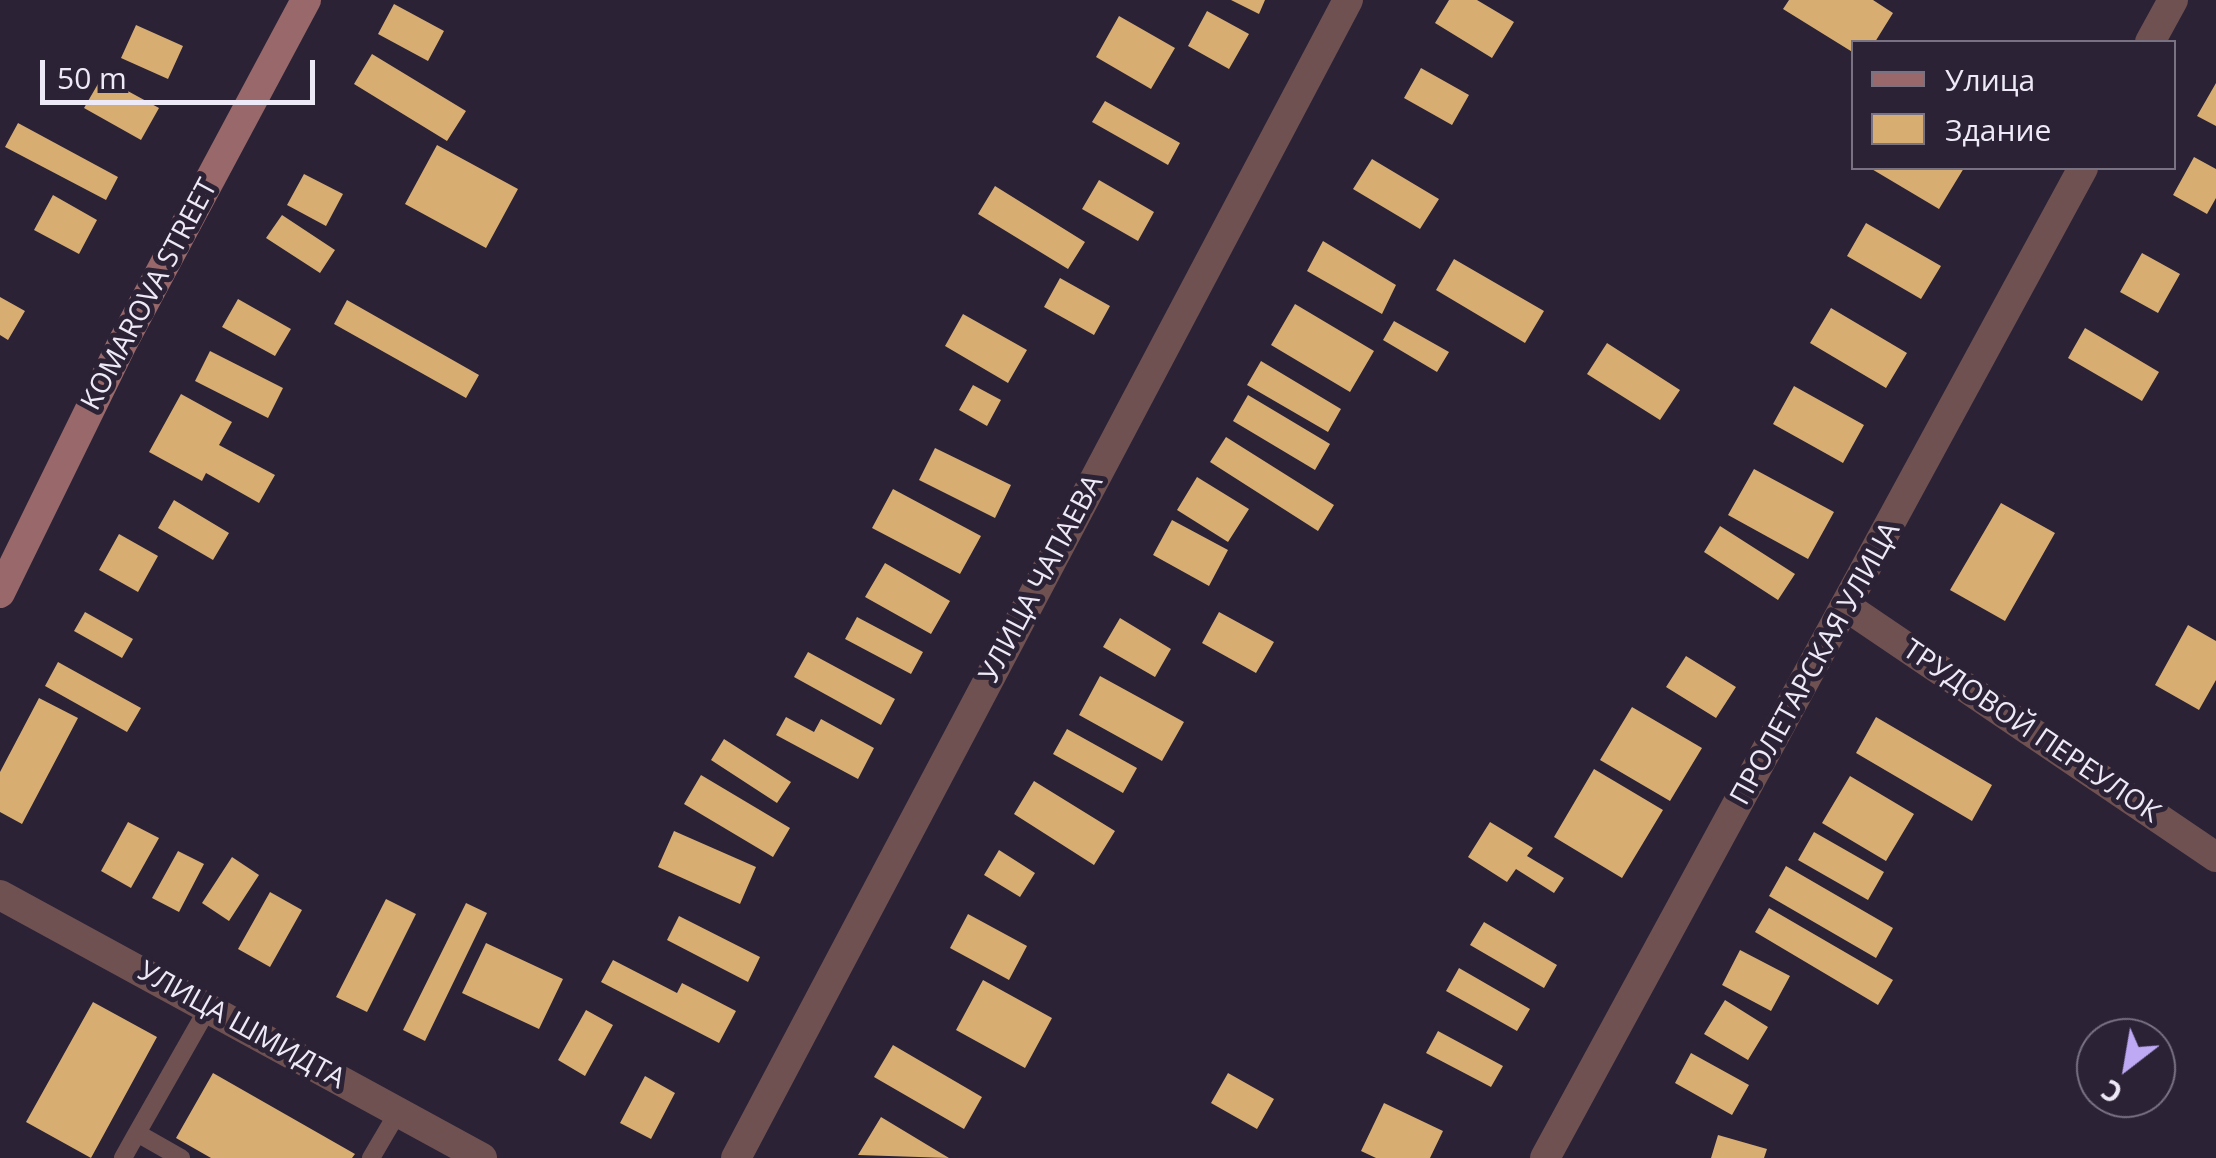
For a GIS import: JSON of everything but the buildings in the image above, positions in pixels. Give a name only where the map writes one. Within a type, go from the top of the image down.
[{"type":"street","name":"KOMAROVA STREET","points":[[0,594],[122,344],[306,0]]},
{"type":"street","name":"УЛИЦА ЧАПАЕВА","points":[[736,1158],[1348,0]]},
{"type":"street","points":[[2151,40],[2173,0]]},
{"type":"street","name":"ПРОЛЕТАРСКАЯ УЛИЦА","points":[[1545,1158],[2082,170]]},
{"type":"street","name":"ТРУДОВОЙ ПЕРЕУЛОК","points":[[1847,607],[2216,857]]},
{"type":"street","name":"УЛИЦА ШМИДТА","points":[[0,895],[482,1158]]},
{"type":"lane","points":[[123,1158],[208,1008]]},
{"type":"lane","points":[[371,1158],[398,1112]]},
{"type":"lane","points":[[137,1133],[181,1158]]}]
